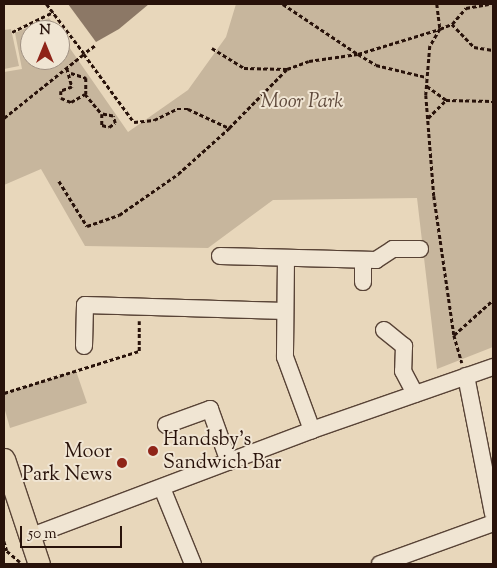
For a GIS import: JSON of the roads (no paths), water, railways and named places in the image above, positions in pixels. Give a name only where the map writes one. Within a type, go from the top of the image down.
[{"type":"main road","points":[[4,459],[28,537],[39,564]]},
{"type":"street","points":[[220,256],[376,260],[393,249],[420,249]]},
{"type":"street","points":[[286,258],[285,356],[312,430]]},
{"type":"street","points":[[363,260],[363,282]]},
{"type":"street","points":[[84,346],[84,305],[285,311]]},
{"type":"street","points":[[384,330],[404,346],[403,371],[414,394]]},
{"type":"street","points":[[28,537],[312,430],[493,366]]},
{"type":"street","points":[[466,376],[493,513]]},
{"type":"street","points":[[166,425],[210,409],[229,462]]},
{"type":"street","points":[[162,488],[193,564]]},
{"type":"street","points":[[380,564],[493,523]]},
{"type":"place","name":"Handsby's Sandwich Bar","points":[[153,451]]},
{"type":"place","name":"Moor Park News","points":[[122,463]]},
{"type":"park label","name":"Moor Park","points":[[302,102]]}]
